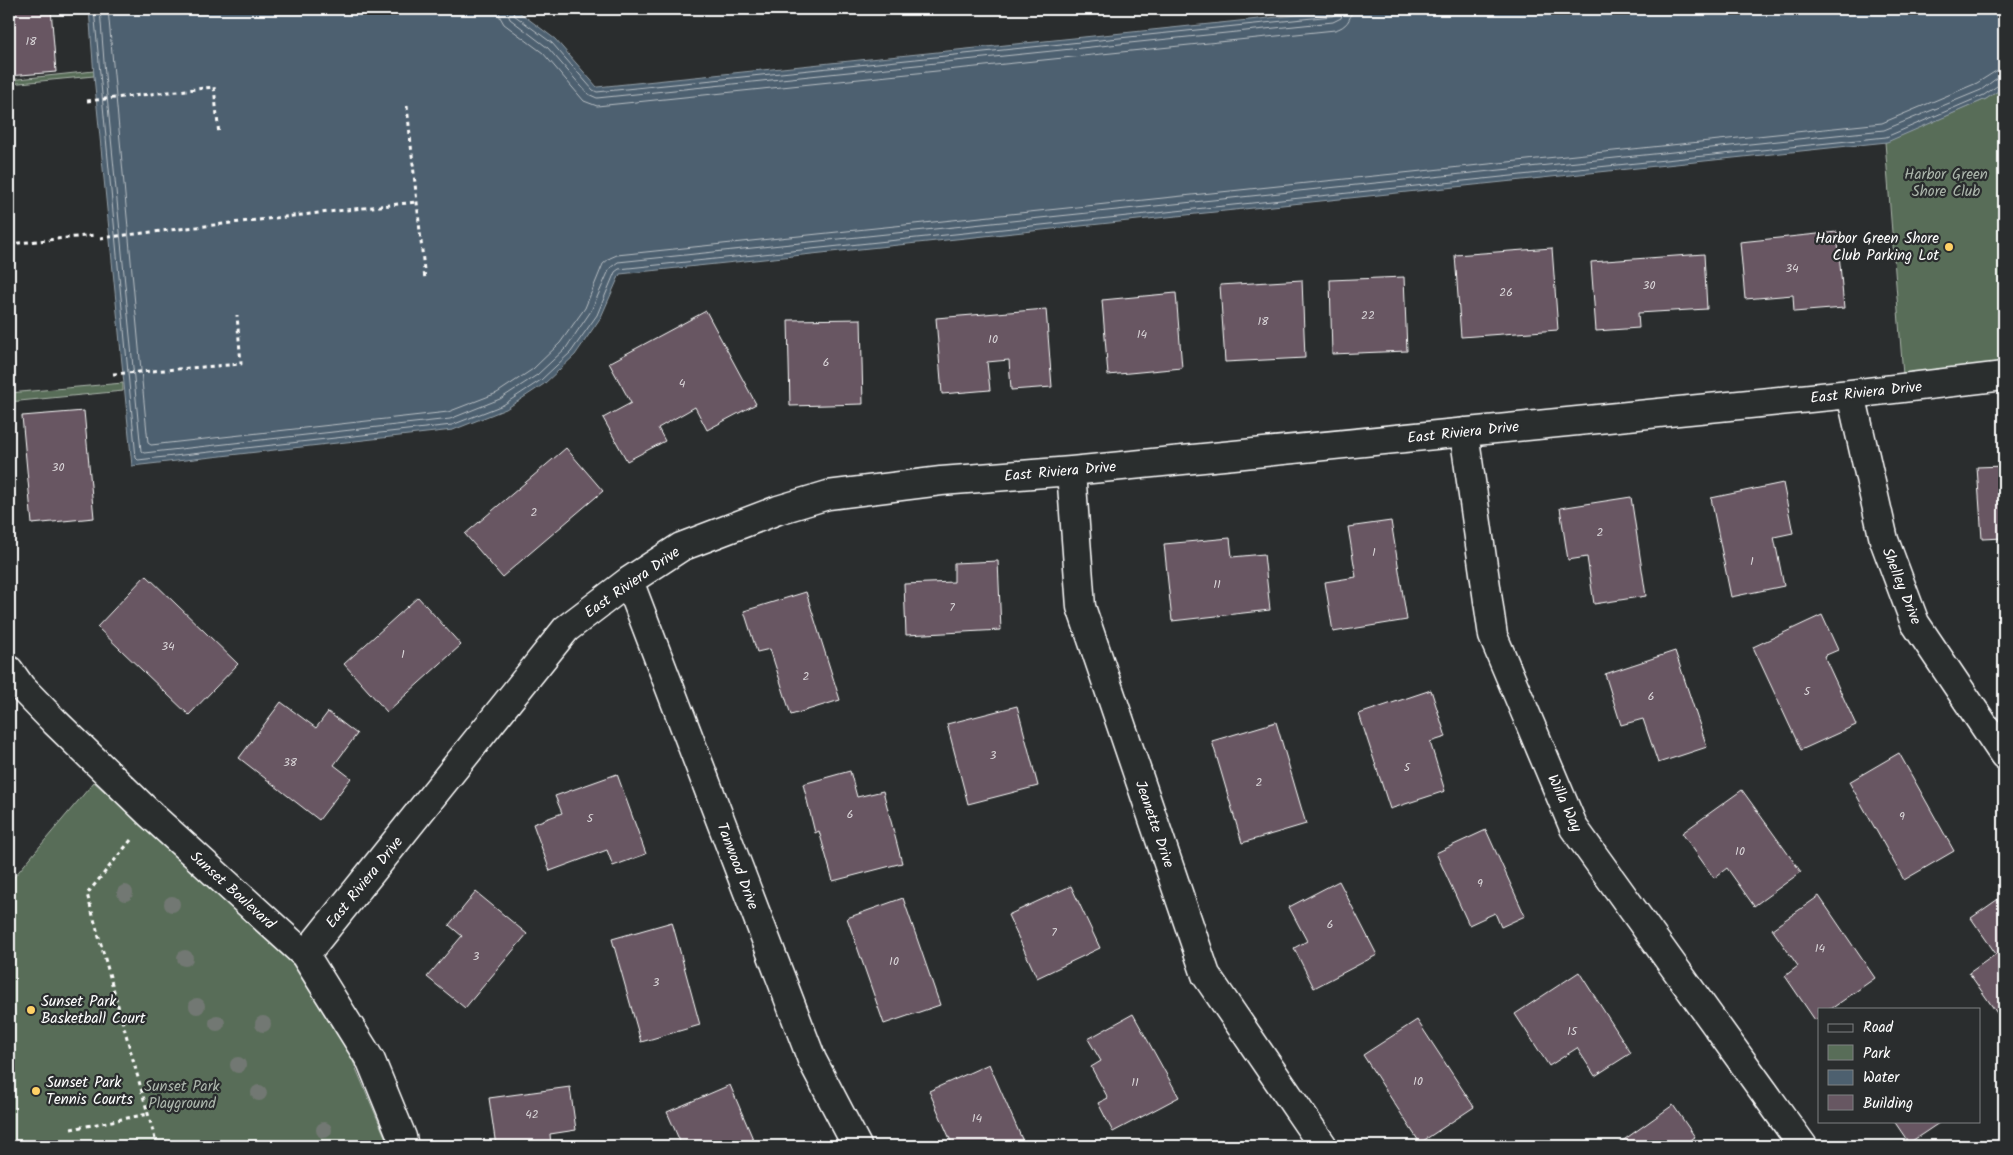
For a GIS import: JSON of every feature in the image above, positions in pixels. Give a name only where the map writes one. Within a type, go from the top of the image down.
[{"type":"street","name":"East Riviera Drive","points":[[305,955],[566,629],[628,581],[681,547],[778,510],[828,496],[942,481],[1071,471],[1851,394],[2004,376]]},
{"type":"street","name":"Shelley Drive","points":[[1851,394],[1884,540],[1915,624],[2004,755]]},
{"type":"street","name":"Willa Way","points":[[1464,432],[1493,636],[1574,828],[1803,1146]]},
{"type":"street","name":"Jeanette Drive","points":[[1071,471],[1081,607],[1206,975],[1323,1146]]},
{"type":"street","name":"Tanwood Drive","points":[[628,581],[812,1060],[857,1146]]},
{"type":"street","name":"Sunset Boulevard","points":[[9,670],[21,686],[55,722],[151,815],[305,955],[371,1061],[404,1146]]},
{"type":"path","points":[[87,101],[214,87],[219,135]]},
{"type":"path","points":[[407,106],[425,280]]},
{"type":"path","points":[[100,238],[416,202]]},
{"type":"path","points":[[9,244],[95,235]]},
{"type":"path","points":[[113,374],[240,364],[236,315]]},
{"type":"path","points":[[151,815],[87,894],[157,1146]]},
{"type":"path","points":[[71,1129],[148,1114]]},
{"type":"green space","points":[[94,71],[94,76],[9,84],[9,80]]},
{"type":"green space","name":"Harbor Green Shore Club","points":[[2004,87],[2004,376],[1904,388],[1885,142],[1986,99]]},
{"type":"green space","points":[[123,383],[123,391],[9,402],[9,393]]},
{"type":"green space","name":"Sunset Park Playground","points":[[94,782],[290,960],[352,1059],[389,1146],[9,1146],[9,883]]},
{"type":"water","points":[[89,9],[515,9],[555,39],[597,87],[1356,9],[2004,9],[2004,87],[1986,99],[1887,142],[620,274],[601,317],[575,355],[544,384],[506,409],[453,430],[132,466]]},
{"type":"building","points":[[9,9],[51,9],[56,72],[9,76]]},
{"type":"building","points":[[1837,232],[1844,308],[1794,312],[1793,295],[1745,299],[1740,242]]},
{"type":"building","points":[[1552,248],[1558,330],[1461,337],[1455,255]]},
{"type":"building","points":[[1704,254],[1707,309],[1638,313],[1639,328],[1596,331],[1591,262]]},
{"type":"building","points":[[1404,277],[1407,351],[1332,354],[1330,280]]},
{"type":"building","points":[[1302,280],[1305,358],[1225,362],[1220,285]]},
{"type":"building","points":[[1176,293],[1182,368],[1108,375],[1102,300]]},
{"type":"building","points":[[1046,309],[1052,387],[1011,390],[1009,360],[987,362],[990,390],[942,394],[936,318]]},
{"type":"building","points":[[706,311],[756,404],[707,430],[695,407],[658,428],[665,441],[627,461],[603,418],[631,403],[609,363]]},
{"type":"building","points":[[861,319],[863,404],[790,406],[788,320]]},
{"type":"building","points":[[84,411],[94,518],[32,524],[22,416]]},
{"type":"building","points":[[566,448],[603,491],[502,577],[465,534]]},
{"type":"building","points":[[2004,466],[2004,538],[1982,539],[1977,467]]},
{"type":"building","points":[[1783,483],[1793,533],[1774,537],[1784,586],[1731,597],[1711,498]]},
{"type":"building","points":[[1631,497],[1646,596],[1594,604],[1587,557],[1568,560],[1560,508]]},
{"type":"building","points":[[1391,521],[1407,620],[1333,632],[1325,582],[1356,577],[1348,527]]},
{"type":"building","points":[[1230,538],[1232,557],[1264,554],[1270,610],[1172,621],[1164,544]]},
{"type":"building","points":[[998,561],[1001,630],[906,635],[904,584],[954,582],[954,563]]},
{"type":"building","points":[[146,575],[238,664],[189,715],[97,627]]},
{"type":"building","points":[[806,592],[840,700],[791,715],[770,649],[757,652],[744,611]]},
{"type":"building","points":[[418,597],[461,645],[387,712],[344,664]]},
{"type":"building","points":[[1822,615],[1838,650],[1824,656],[1856,725],[1801,750],[1753,647]]},
{"type":"building","points":[[1675,651],[1707,747],[1658,763],[1643,719],[1621,725],[1605,674]]},
{"type":"building","points":[[1431,690],[1446,737],[1430,742],[1445,791],[1390,809],[1359,714]]},
{"type":"building","points":[[281,702],[316,728],[328,712],[357,734],[334,765],[351,778],[319,820],[239,758]]},
{"type":"building","points":[[1017,706],[1038,786],[968,804],[947,724]]},
{"type":"building","points":[[1276,722],[1306,824],[1242,843],[1212,741]]},
{"type":"building","points":[[1899,753],[1954,851],[1904,880],[1849,782]]},
{"type":"building","points":[[850,771],[857,797],[883,791],[902,863],[833,881],[819,831],[815,833],[803,784]]},
{"type":"building","points":[[617,774],[646,854],[613,866],[607,850],[550,871],[533,824],[562,813],[555,796]]},
{"type":"building","points":[[1742,790],[1801,872],[1754,906],[1727,868],[1714,878],[1682,833]]},
{"type":"building","points":[[1486,830],[1525,916],[1501,927],[1495,913],[1469,925],[1436,853]]},
{"type":"building","points":[[1339,881],[1377,955],[1314,988],[1294,948],[1307,941],[1289,907]]},
{"type":"building","points":[[1071,886],[1100,948],[1037,978],[1008,915]]},
{"type":"building","points":[[476,892],[527,934],[465,1008],[427,977],[462,936],[449,925]]},
{"type":"building","points":[[2004,895],[2004,1012],[1999,1016],[1969,973],[1996,954],[1971,918]]},
{"type":"building","points":[[1819,896],[1875,978],[1832,1008],[1818,1008],[1818,1018],[1815,1020],[1785,976],[1798,966],[1772,929]]},
{"type":"building","points":[[903,898],[940,1005],[884,1024],[847,918]]},
{"type":"building","points":[[672,922],[700,1025],[641,1042],[612,939]]},
{"type":"building","points":[[1579,972],[1631,1053],[1595,1076],[1577,1048],[1549,1066],[1515,1014]]},
{"type":"building","points":[[1133,1014],[1179,1097],[1113,1132],[1098,1103],[1108,1098],[1091,1067],[1101,1061],[1088,1039]]},
{"type":"building","points":[[1417,1020],[1474,1107],[1420,1143],[1363,1055]]},
{"type":"building","points":[[989,1064],[1025,1146],[953,1146],[929,1091]]},
{"type":"building","points":[[730,1085],[756,1146],[682,1146],[667,1112]]},
{"type":"building","points":[[570,1087],[576,1130],[550,1134],[551,1146],[496,1146],[489,1098]]},
{"type":"building","points":[[1673,1105],[1695,1137],[1682,1146],[1620,1146],[1618,1144]]},
{"type":"building","points":[[1895,1122],[1940,1122],[1909,1143]]},
{"type":"place","name":"Harbor Green Shore Club Parking Lot","points":[[1949,247]]},
{"type":"place","name":"Sunset Park Basketball Court","points":[[31,1010]]},
{"type":"place","name":"Sunset Park Tennis Courts","points":[[36,1091]]}]
